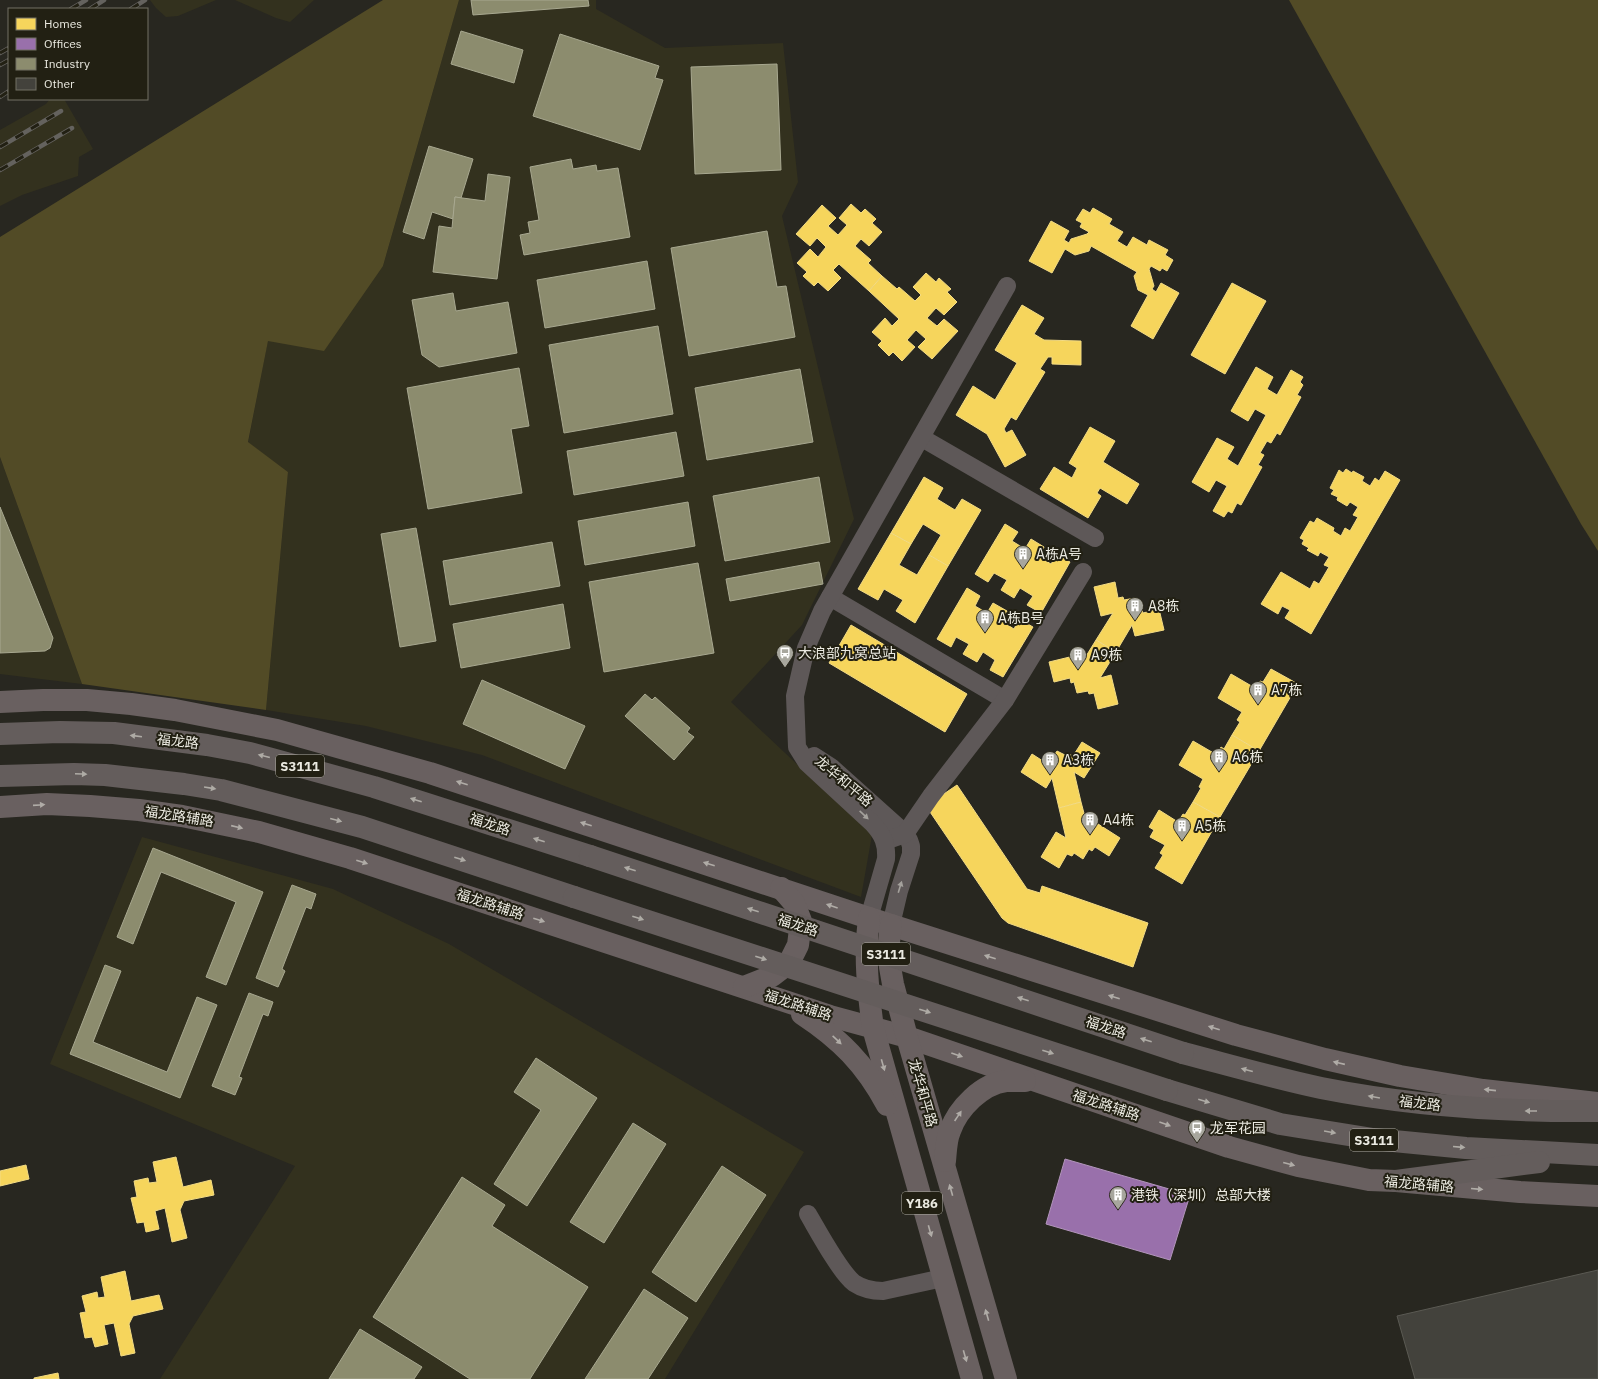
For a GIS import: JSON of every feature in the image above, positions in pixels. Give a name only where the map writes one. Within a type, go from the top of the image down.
[{"type":"highway","name":"福龙路","points":[[0,734],[60,732],[114,733],[207,745],[250,753],[374,787],[590,856],[1183,1053],[1322,1088],[1453,1107],[1522,1111],[1598,1111]]},
{"type":"highway","name":"S3111","points":[[0,776],[74,774],[105,775],[184,784],[221,790],[362,827],[1167,1090],[1280,1124],[1374,1140],[1466,1148],[1593,1156]]},
{"type":"highway","points":[[1396,1181],[1593,1156]]},
{"type":"main road","points":[[0,702],[87,700],[131,704],[175,710],[277,730],[430,773],[869,918],[1164,1013],[1244,1037],[1325,1059],[1400,1076],[1476,1088],[1598,1103]]},
{"type":"main road","name":"福龙路辅路","points":[[0,807],[47,804],[132,810],[182,816],[259,832],[350,858],[744,988],[906,1037],[1035,1082],[1267,1158],[1333,1174],[1369,1180],[1520,1192],[1598,1196]]},
{"type":"main road","points":[[744,988],[772,976],[789,963],[798,945],[801,920],[794,903],[781,888]]},
{"type":"main road","name":"Y186","points":[[869,918],[866,958],[873,1028],[972,1379]]},
{"type":"main road","name":"龙华和平路","points":[[891,925],[888,950],[890,967],[906,1037],[1006,1379]]},
{"type":"main road","points":[[770,996],[794,1008],[818,1024],[836,1039],[862,1065],[880,1092],[904,1137]]},
{"type":"main road","points":[[944,1166],[950,1131],[958,1116],[978,1094],[989,1086],[1006,1081],[1035,1082]]},
{"type":"street","points":[[797,747],[795,728],[795,696],[800,672],[811,635],[830,597],[1008,286]]},
{"type":"street","points":[[922,438],[1095,538]]},
{"type":"street","points":[[869,918],[886,859],[887,850],[885,841],[905,834],[931,796],[1006,700],[1083,572]]},
{"type":"street","points":[[830,597],[1006,700]]},
{"type":"street","name":"龙华和平路","points":[[797,747],[831,767],[905,834],[911,846],[911,854],[899,891],[891,925]]},
{"type":"street","name":"龙华和平路","points":[[797,747],[807,763],[873,824],[881,833],[885,841]]},
{"type":"street","points":[[808,1214],[845,1273],[853,1282],[864,1289],[883,1291],[943,1278]]},
{"type":"shaded area","points":[[150,0],[216,0],[178,16],[166,17]]},
{"type":"shaded area","points":[[235,0],[314,0],[290,22],[276,18]]},
{"type":"shaded area","points":[[383,0],[459,0],[383,266],[324,351],[268,341],[248,442],[288,472],[266,710],[82,684],[0,457],[0,237]]},
{"type":"shaded area","points":[[459,0],[596,0],[596,9],[665,48],[783,43],[798,182],[782,216],[854,519],[802,625],[731,702],[872,835],[861,897],[482,755],[366,726],[266,710],[288,472],[248,443],[268,340],[383,266]]},
{"type":"shaded area","points":[[1289,0],[1598,0],[1598,551],[1581,524]]},
{"type":"shaded area","points":[[49,100],[65,100],[93,149],[79,157],[78,176],[22,195],[0,206],[0,130],[46,104]]},
{"type":"shaded area","points":[[0,457],[82,684],[0,674]]},
{"type":"shaded area","points":[[142,837],[333,889],[449,944],[804,1152],[665,1379],[160,1379],[295,1166],[50,1064]]},
{"type":"building: Homes","points":[[851,204],[861,213],[865,209],[876,219],[872,223],[882,232],[869,246],[861,239],[855,246],[871,260],[868,263],[882,276],[869,291],[839,264],[833,270],[841,278],[828,291],[818,282],[814,286],[803,276],[807,272],[797,263],[810,249],[818,257],[826,247],[817,238],[810,246],[796,234],[822,205],[836,218],[828,226],[838,235],[847,225],[839,218]]},
{"type":"building: Homes","points":[[1093,208],[1112,219],[1109,224],[1123,232],[1117,241],[1127,247],[1133,237],[1147,245],[1149,240],[1168,250],[1165,255],[1173,260],[1167,271],[1162,268],[1160,271],[1151,266],[1149,269],[1154,286],[1152,289],[1156,292],[1161,283],[1179,293],[1153,339],[1131,326],[1148,295],[1138,290],[1134,276],[1137,272],[1091,246],[1089,251],[1075,255],[1065,249],[1052,273],[1029,261],[1051,221],[1069,231],[1064,240],[1069,243],[1071,239],[1089,232],[1080,227],[1082,223],[1076,220],[1083,209],[1090,213]]},
{"type":"building: Homes","points":[[926,273],[936,282],[939,278],[951,289],[947,292],[957,302],[944,315],[936,308],[927,318],[937,326],[944,319],[958,331],[932,359],[918,347],[926,339],[916,330],[907,340],[915,347],[902,361],[893,352],[889,356],[878,345],[882,341],[872,332],[885,318],[892,326],[899,319],[869,291],[882,276],[897,289],[899,287],[915,301],[921,295],[913,287]]},
{"type":"building: Homes","points":[[1232,283],[1266,301],[1225,374],[1191,355]]},
{"type":"building: Homes","points":[[1022,305],[1044,318],[1034,334],[1044,340],[1081,341],[1081,365],[1052,364],[1052,357],[1048,357],[1040,369],[1045,372],[1016,420],[1011,417],[1004,429],[1006,433],[1012,430],[1026,455],[1005,467],[987,434],[956,415],[973,386],[995,400],[1017,363],[995,350]]},
{"type":"building: Homes","points":[[1256,367],[1273,377],[1267,389],[1277,395],[1291,370],[1303,377],[1300,382],[1303,385],[1297,395],[1301,397],[1280,435],[1277,433],[1271,443],[1267,441],[1260,453],[1264,455],[1258,465],[1262,467],[1241,505],[1237,503],[1232,513],[1228,511],[1224,517],[1213,511],[1227,486],[1216,480],[1209,492],[1192,482],[1217,438],[1234,447],[1227,459],[1238,466],[1266,415],[1255,409],[1248,421],[1231,411]]},
{"type":"building: Homes","points":[[1090,427],[1115,441],[1103,462],[1139,484],[1127,504],[1100,488],[1097,493],[1101,496],[1088,518],[1040,489],[1054,467],[1072,478],[1077,468],[1069,463]]},
{"type":"building: Homes","points":[[1346,469],[1352,473],[1353,471],[1364,477],[1362,481],[1370,486],[1375,478],[1379,481],[1385,471],[1400,480],[1311,634],[1285,618],[1290,610],[1282,606],[1278,614],[1261,604],[1281,572],[1310,589],[1314,581],[1319,584],[1329,567],[1324,565],[1329,557],[1320,552],[1318,556],[1307,550],[1309,548],[1302,544],[1304,540],[1300,538],[1310,521],[1314,523],[1317,518],[1334,528],[1333,531],[1341,536],[1345,528],[1350,531],[1358,517],[1353,515],[1358,507],[1350,502],[1347,506],[1337,500],[1338,497],[1331,494],[1334,490],[1330,488],[1339,470],[1343,473]]},
{"type":"building: Homes","points":[[924,477],[943,488],[937,499],[955,510],[962,499],[981,510],[948,566],[929,555],[941,535],[923,524],[911,544],[891,533]]},
{"type":"building: Homes","name":"A栋A号","points":[[1005,524],[1018,532],[1012,541],[1025,549],[1031,539],[1044,547],[1039,557],[1051,564],[1057,555],[1070,562],[1041,613],[1027,605],[1033,596],[1020,588],[1014,598],[1001,590],[1007,580],[994,573],[988,582],[975,574]]},
{"type":"building: Homes","points":[[891,533],[911,544],[899,565],[917,575],[929,555],[948,566],[915,623],[896,611],[903,600],[884,589],[878,600],[858,589]]},
{"type":"building: Homes","name":"A8栋","points":[[1115,582],[1118,598],[1123,597],[1124,600],[1135,598],[1138,609],[1141,608],[1143,613],[1159,609],[1164,630],[1135,636],[1132,625],[1116,652],[1096,640],[1113,613],[1101,616],[1094,587]]},
{"type":"building: Homes","name":"A栋B号","points":[[967,588],[980,596],[975,606],[987,613],[993,603],[1007,611],[1001,621],[1014,629],[1019,619],[1033,627],[1003,677],[990,670],[995,660],[983,652],[977,662],[963,654],[969,644],[956,637],[951,647],[937,639]]},
{"type":"building: Homes","points":[[851,625],[967,694],[945,732],[829,663]]},
{"type":"building: Homes","name":"A9栋","points":[[1096,640],[1116,652],[1100,678],[1111,675],[1118,704],[1098,709],[1094,693],[1089,694],[1088,691],[1077,693],[1074,682],[1071,683],[1070,678],[1054,682],[1049,662],[1078,655],[1080,666]]},
{"type":"building: Homes","name":"A7栋","points":[[1271,669],[1298,684],[1259,751],[1232,735],[1240,722],[1237,720],[1242,712],[1218,698],[1231,674],[1255,688],[1260,681],[1263,682]]},
{"type":"building: Homes","name":"A6栋","points":[[1232,735],[1259,751],[1220,817],[1193,802],[1201,788],[1199,787],[1203,779],[1179,765],[1193,741],[1217,755],[1221,747],[1224,749]]},
{"type":"building: Homes","name":"A3栋","points":[[1082,742],[1100,753],[1084,778],[1074,772],[1081,802],[1059,808],[1052,778],[1046,788],[1021,772],[1032,754],[1046,763],[1048,759],[1051,760],[1057,751],[1067,756],[1069,754],[1073,756]]},
{"type":"building: Homes","points":[[957,785],[1027,889],[1040,893],[1042,886],[1148,923],[1133,967],[1008,923],[1002,918],[926,806]]},
{"type":"building: Homes","name":"A4栋","points":[[1081,802],[1089,832],[1095,822],[1120,838],[1109,856],[1095,847],[1092,851],[1089,849],[1083,859],[1074,853],[1072,856],[1067,854],[1059,868],[1041,857],[1056,832],[1066,838],[1059,808]]},
{"type":"building: Homes","name":"A5栋","points":[[1193,802],[1220,817],[1182,884],[1155,868],[1163,855],[1160,853],[1165,845],[1150,837],[1154,830],[1149,827],[1159,810],[1178,822],[1183,814],[1185,815]]},
{"type":"building: Homes","points":[[176,1157],[183,1187],[211,1180],[214,1195],[184,1201],[180,1210],[187,1238],[172,1242],[165,1208],[155,1211],[159,1229],[146,1232],[144,1222],[137,1223],[131,1198],[137,1197],[134,1181],[148,1178],[149,1183],[157,1182],[153,1162]]},
{"type":"building: Homes","points":[[26,1165],[29,1179],[0,1186],[0,1171]]},
{"type":"building: Homes","points":[[125,1271],[131,1301],[159,1295],[163,1309],[133,1316],[129,1324],[135,1353],[121,1356],[114,1323],[104,1325],[108,1344],[95,1347],[92,1337],[85,1338],[80,1313],[86,1312],[82,1296],[97,1292],[98,1298],[105,1297],[101,1277]]},
{"type":"building: Homes","points":[[58,1373],[59,1379],[34,1379],[34,1378]]},
{"type":"building: Offices","name":"港铁（深圳）总部大楼","points":[[1065,1159],[1190,1195],[1170,1260],[1046,1224]]},
{"type":"building: Industry","points":[[471,0],[588,0],[589,6],[473,15]]},
{"type":"building: Industry","points":[[461,31],[523,50],[514,83],[451,64]]},
{"type":"building: Industry","points":[[560,34],[659,66],[655,78],[663,80],[640,150],[533,116]]},
{"type":"building: Industry","points":[[777,64],[781,170],[695,174],[691,67]]},
{"type":"building: Industry","points":[[429,146],[473,159],[461,198],[455,197],[453,219],[432,212],[424,239],[403,232]]},
{"type":"building: Industry","points":[[571,159],[573,169],[596,165],[597,171],[618,168],[630,237],[524,255],[520,235],[530,233],[528,222],[539,220],[530,167]]},
{"type":"building: Industry","points":[[488,174],[510,177],[497,279],[433,272],[439,226],[452,228],[455,197],[485,201]]},
{"type":"building: Industry","points":[[767,231],[777,287],[786,286],[795,337],[689,356],[671,248]]},
{"type":"building: Industry","points":[[647,261],[655,309],[545,328],[537,280]]},
{"type":"building: Industry","points":[[453,293],[456,311],[508,302],[517,353],[439,367],[422,355],[412,300]]},
{"type":"building: Industry","points":[[658,326],[673,414],[564,433],[549,345]]},
{"type":"building: Industry","points":[[519,368],[529,426],[511,429],[522,493],[428,509],[407,388]]},
{"type":"building: Industry","points":[[800,369],[813,442],[707,460],[695,388]]},
{"type":"building: Industry","points":[[676,432],[684,476],[574,495],[567,451]]},
{"type":"building: Industry","points":[[819,477],[830,542],[725,561],[713,496]]},
{"type":"building: Industry","points":[[688,502],[695,546],[585,565],[578,521]]},
{"type":"building: Industry","points":[[0,507],[53,638],[50,648],[45,651],[0,653]]},
{"type":"building: Industry","points":[[416,528],[436,641],[400,647],[381,534]]},
{"type":"building: Industry","points":[[552,542],[560,586],[450,605],[443,561]]},
{"type":"building: Industry","points":[[819,562],[823,584],[730,601],[726,579]]},
{"type":"building: Industry","points":[[698,563],[714,653],[604,672],[589,582]]},
{"type":"building: Industry","points":[[563,604],[570,648],[461,668],[453,624]]},
{"type":"building: Industry","points":[[482,680],[585,726],[565,769],[463,724]]},
{"type":"building: Industry","points":[[645,694],[652,700],[655,697],[690,728],[687,732],[694,737],[674,760],[625,716]]},
{"type":"building: Industry","points":[[153,848],[263,892],[226,985],[206,977],[236,902],[161,872],[133,944],[117,937]]},
{"type":"building: Industry","points":[[292,885],[316,894],[311,909],[306,907],[282,969],[285,971],[278,987],[256,978]]},
{"type":"building: Industry","points":[[105,965],[121,971],[93,1042],[167,1072],[197,997],[217,1005],[180,1098],[70,1054]]},
{"type":"building: Industry","points":[[249,993],[273,1002],[268,1016],[263,1014],[239,1077],[242,1078],[235,1095],[212,1086]]},
{"type":"building: Industry","points":[[536,1058],[597,1098],[527,1206],[494,1184],[541,1110],[514,1092]]},
{"type":"building: Industry","points":[[633,1123],[666,1144],[604,1243],[570,1222]]},
{"type":"building: Industry","points":[[722,1166],[766,1195],[696,1302],[652,1272]]},
{"type":"building: Industry","points":[[462,1177],[505,1205],[492,1226],[588,1287],[530,1379],[470,1379],[373,1317]]},
{"type":"building: Industry","points":[[644,1289],[688,1318],[648,1379],[585,1379]]},
{"type":"building: Industry","points":[[360,1329],[422,1367],[414,1379],[329,1379]]},
{"type":"building: Other","points":[[1598,1270],[1598,1379],[1415,1379],[1397,1316]]},
{"type":"railway","points":[[73,8],[86,0]]},
{"type":"railway","points":[[92,8],[104,0]]},
{"type":"railway","points":[[133,8],[145,0]]},
{"type":"railway","points":[[0,53],[8,49]]},
{"type":"railway","points":[[0,65],[8,61]]},
{"type":"railway","points":[[0,97],[8,92]]},
{"type":"railway","points":[[0,147],[61,111]]},
{"type":"railway","points":[[0,170],[72,128]]},
{"type":"place","name":"A栋A号","points":[[1023,569]]},
{"type":"place","name":"A8栋","points":[[1135,621]]},
{"type":"place","name":"A栋B号","points":[[985,633]]},
{"type":"place","name":"大浪部九窝总站","points":[[785,668]]},
{"type":"place","name":"A9栋","points":[[1078,670]]},
{"type":"place","name":"A7栋","points":[[1258,705]]},
{"type":"place","name":"A6栋","points":[[1219,772]]},
{"type":"place","name":"A3栋","points":[[1050,775]]},
{"type":"place","name":"A4栋","points":[[1090,835]]},
{"type":"place","name":"A5栋","points":[[1182,841]]},
{"type":"place","name":"龙军花园","points":[[1197,1143]]},
{"type":"place","name":"港铁（深圳）总部大楼","points":[[1118,1210]]}]
